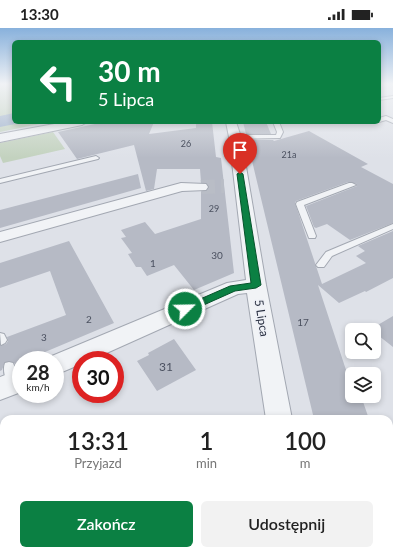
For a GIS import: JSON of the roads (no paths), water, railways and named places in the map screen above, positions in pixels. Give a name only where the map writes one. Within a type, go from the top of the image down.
[{"type":"street","points":[[0,138],[72,124]]},
{"type":"street","name":"5 Lipca","points":[[233,130],[236,186],[256,285],[278,415]]},
{"type":"street","points":[[0,237],[181,187],[201,187]]},
{"type":"street","points":[[0,250],[67,230],[74,224],[75,216]]},
{"type":"street","points":[[64,361],[234,288],[256,285]]},
{"type":"lane","points":[[381,119],[386,118],[393,121]]},
{"type":"lane","points":[[233,130],[278,137],[280,132],[277,124]]},
{"type":"lane","points":[[0,181],[96,158]]},
{"type":"lane","points":[[312,236],[300,204],[352,185]]},
{"type":"lane","points":[[321,265],[329,254],[393,226]]},
{"type":"water","points":[[12,113],[12,124],[15,124],[0,127],[0,116]]},
{"type":"tunnel","points":[[201,187],[224,186]]}]
